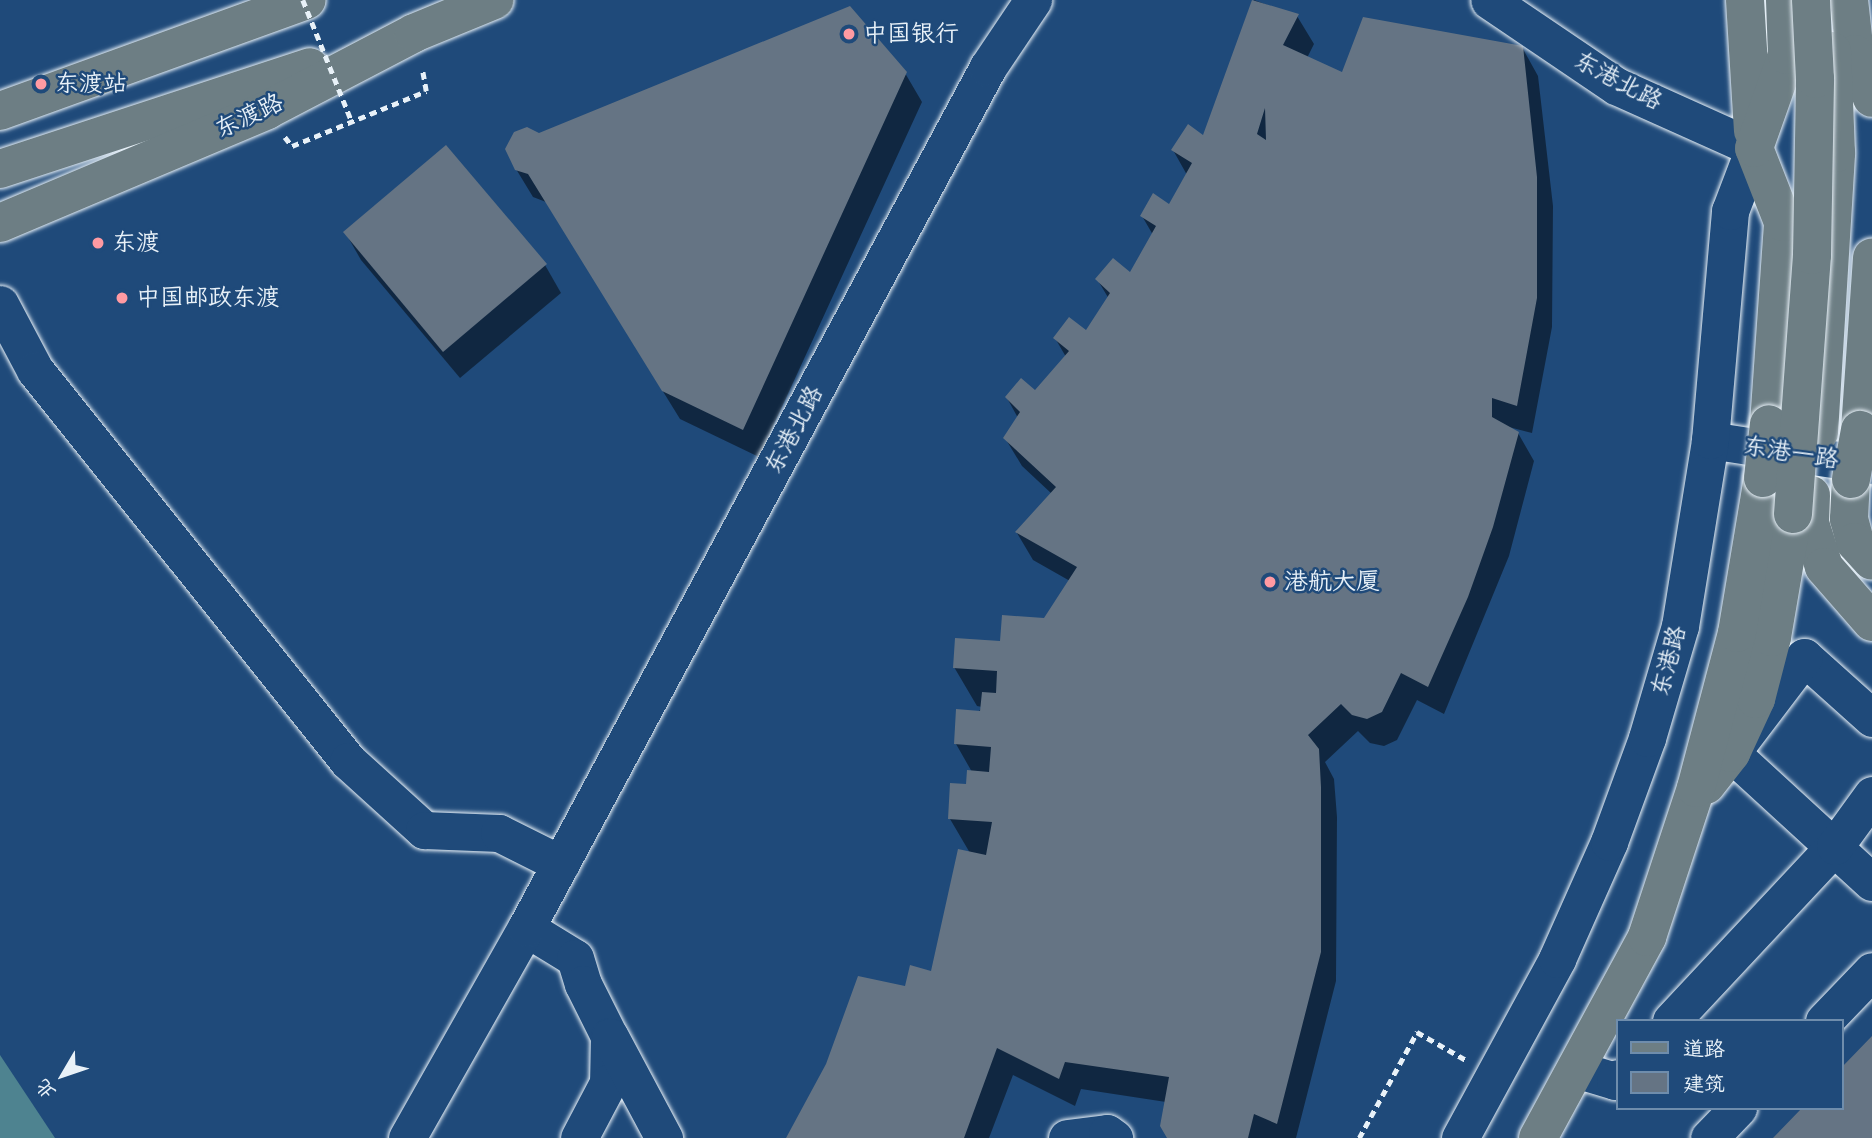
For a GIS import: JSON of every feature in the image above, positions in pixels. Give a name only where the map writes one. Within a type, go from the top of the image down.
[{"type":"main road","points":[[0,111],[305,0]]},
{"type":"main road","name":"东渡路","points":[[0,223],[267,110],[414,33],[494,0]]},
{"type":"main road","points":[[1538,1138],[1579,1070],[1647,937],[1690,806],[1737,633],[1763,478],[1783,222],[1754,148],[1745,0]]},
{"type":"main road","points":[[1754,148],[1787,55],[1785,0]]},
{"type":"main road","points":[[1690,806],[1731,753],[1756,699],[1772,637],[1793,514],[1812,255],[1815,79],[1811,0]]},
{"type":"main road","points":[[1829,0],[1836,153],[1833,246],[1810,523],[1814,547],[1824,568],[1872,622]]},
{"type":"main road","points":[[1849,0],[1855,54],[1872,98]]},
{"type":"main road","points":[[1868,0],[1872,49]]},
{"type":"main road","points":[[0,169],[414,33]]},
{"type":"main road","points":[[1872,257],[1861,458],[1849,519],[1855,542],[1872,561]]},
{"type":"street","name":"东港北路","points":[[407,1138],[561,864],[988,67],[1033,0]]},
{"type":"street","name":"东港北路","points":[[1489,0],[1616,86],[1754,148]]},
{"type":"street","name":"东港路","points":[[1460,1138],[1557,959],[1609,842],[1647,738],[1680,626],[1710,440],[1730,211],[1754,148]]},
{"type":"street","points":[[0,304],[34,370],[348,761],[424,830],[499,833],[561,864]]},
{"type":"street","name":"东港一路","points":[[1710,440],[1861,458]]},
{"type":"street","points":[[1872,718],[1804,657],[1731,753],[1872,882]]},
{"type":"street","points":[[1673,1019],[1835,846],[1872,795]]},
{"type":"street","points":[[526,928],[575,958],[583,984],[664,1138]]},
{"type":"street","points":[[1826,1019],[1872,971]]},
{"type":"street","points":[[579,1138],[608,1083],[609,1036]]},
{"type":"street","points":[[1579,1070],[1616,1080]]},
{"type":"street","points":[[1709,1138],[1736,1110]]},
{"type":"street","points":[[1067,1138],[1107,1133],[1114,1138]]},
{"type":"path","points":[[305,0],[352,122]]},
{"type":"path","points":[[292,146],[426,92]]},
{"type":"path","points":[[1359,1138],[1417,1032],[1494,1077]]},
{"type":"green space","points":[[0,1055],[55,1138],[0,1138]]},
{"type":"building","name":"港航大厦","points":[[1252,0],[1299,14],[1283,45],[1342,72],[1363,17],[1523,46],[1537,177],[1537,298],[1517,406],[1492,398],[1492,417],[1519,432],[1493,527],[1468,597],[1428,687],[1401,673],[1382,712],[1367,719],[1352,715],[1341,704],[1308,735],[1319,749],[1321,952],[1277,1124],[1254,1114],[1248,1138],[1167,1138],[1160,1126],[1169,1077],[1065,1062],[1059,1079],[997,1048],[964,1138],[786,1138],[826,1064],[858,976],[905,986],[910,965],[931,971],[958,849],[986,855],[992,822],[948,819],[950,783],[966,784],[967,770],[989,772],[991,747],[954,744],[956,709],[980,711],[982,692],[996,693],[997,671],[953,668],[955,638],[1000,641],[1002,615],[1044,618],[1077,567],[1015,532],[1056,487],[1003,438],[1020,412],[1005,397],[1021,378],[1035,390],[1069,351],[1053,338],[1069,317],[1086,330],[1110,293],[1095,279],[1113,258],[1130,272],[1156,226],[1140,216],[1153,193],[1169,204],[1192,163],[1171,150],[1188,124],[1203,135]],"holes":[[[1265,108],[1266,140],[1257,134]]]},
{"type":"building","points":[[850,6],[907,72],[743,430],[662,391],[528,174],[515,170],[505,149],[514,132],[527,127],[539,133]]},
{"type":"building","points":[[446,145],[547,264],[443,352],[343,232]]},
{"type":"building","points":[[1872,1036],[1872,1138],[1773,1138],[1800,1110],[1844,1110],[1844,1065]]},
{"type":"place","name":"中国银行","points":[[849,34]]},
{"type":"place","name":"东渡站","points":[[41,84]]},
{"type":"place","name":"东渡","points":[[98,243]]},
{"type":"place","name":"中国邮政东渡","points":[[122,298]]},
{"type":"place","name":"港航大厦","points":[[1270,582]]}]
